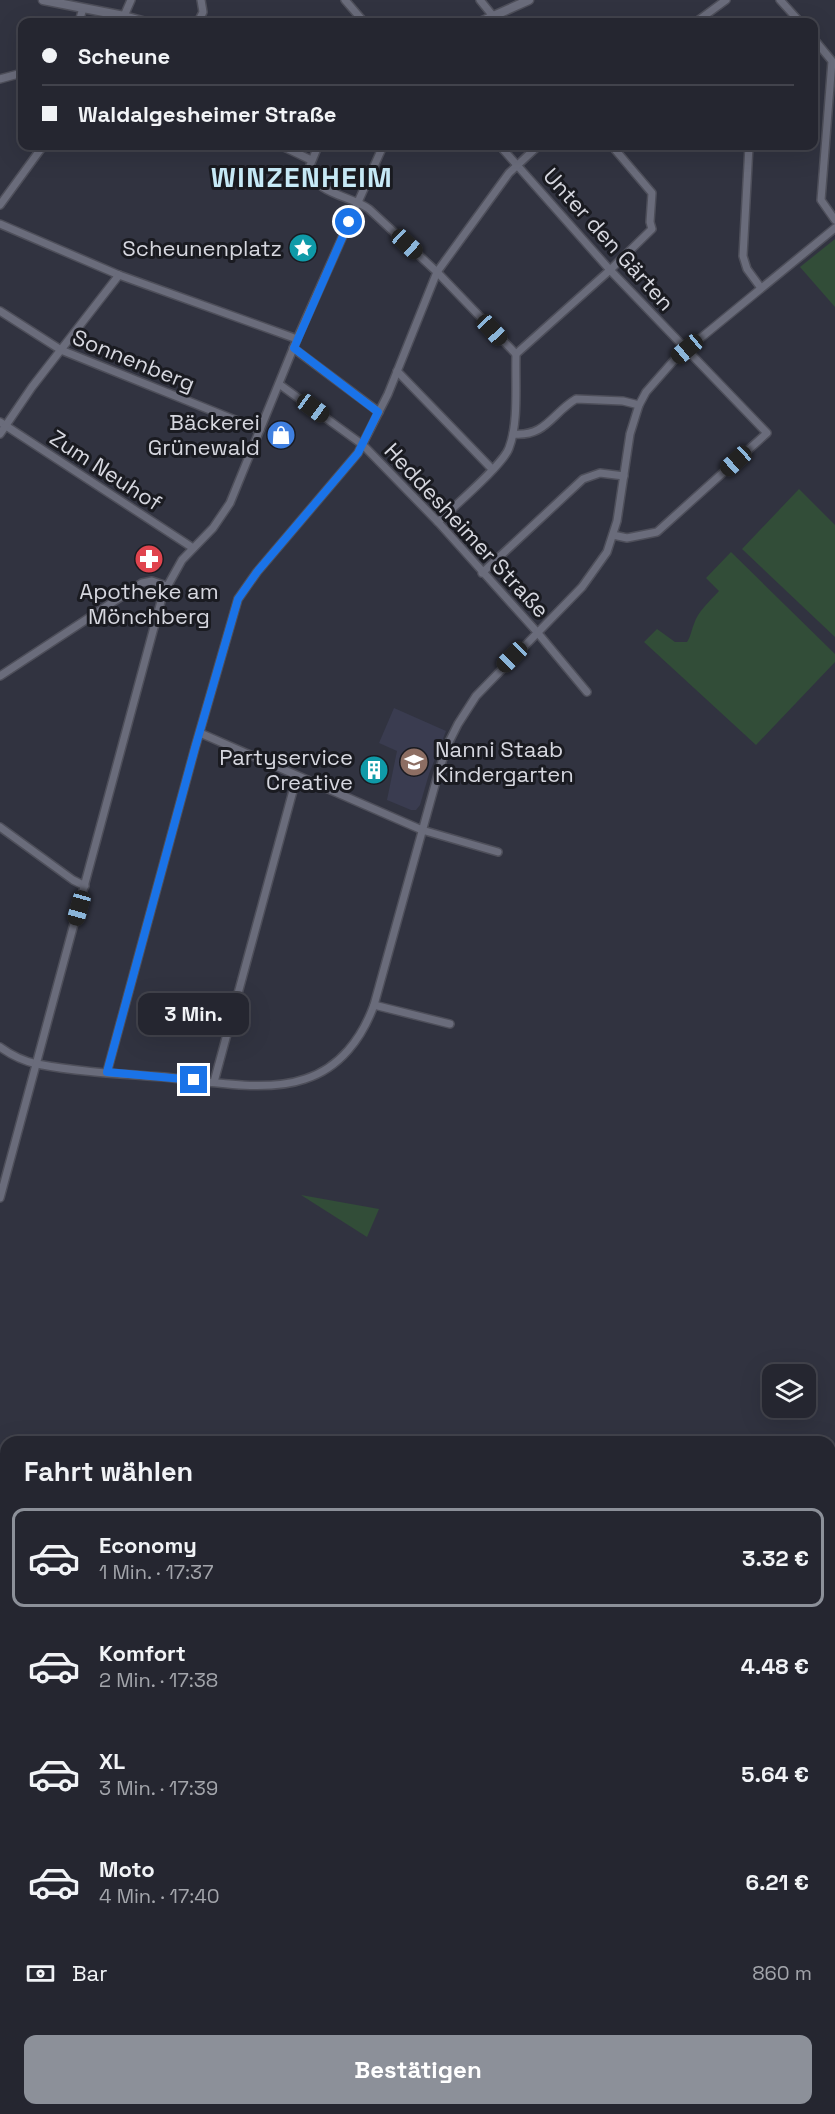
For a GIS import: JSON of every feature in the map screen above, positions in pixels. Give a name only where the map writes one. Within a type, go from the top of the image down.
[{"type":"street","points":[[43,0],[79,5],[131,18]]},
{"type":"street","points":[[123,16],[131,0]]},
{"type":"street","points":[[200,18],[203,12],[201,0]]},
{"type":"street","points":[[345,0],[361,18]]},
{"type":"street","points":[[480,0],[493,16]]},
{"type":"street","points":[[489,18],[529,0]]},
{"type":"street","points":[[701,18],[726,0]]},
{"type":"street","points":[[780,0],[796,18]]},
{"type":"street","points":[[818,44],[832,61],[821,200],[835,220]]},
{"type":"street","points":[[0,79],[18,74]]},
{"type":"street","points":[[0,205],[40,150]]},
{"type":"street","points":[[290,150],[311,160]]},
{"type":"street","points":[[316,150],[309,172],[316,184],[357,202],[369,210],[437,272],[516,354]]},
{"type":"street","points":[[0,1198],[167,586],[182,560],[213,528],[226,509],[297,339],[381,150]]},
{"type":"street","name":"Unter den Gärten","points":[[504,150],[610,270],[767,433],[657,532],[627,538],[613,535]]},
{"type":"street","points":[[107,1072],[238,599],[257,572],[363,445],[397,371],[437,272],[509,173],[533,150]]},
{"type":"street","points":[[438,522],[506,454],[513,434],[516,354],[652,229],[650,222],[652,199],[649,188],[616,150]]},
{"type":"street","points":[[748,150],[743,256],[747,269],[761,288]]},
{"type":"street","points":[[0,224],[119,275],[297,339]]},
{"type":"street","points":[[0,1047],[12,1055],[36,1064],[214,1082],[277,1084],[288,1084],[307,1079],[324,1070],[350,1049],[363,1029],[374,1005],[438,774],[458,724],[485,686],[591,576],[607,552],[613,535],[630,434],[639,405],[646,392],[687,349],[835,228]]},
{"type":"street","points":[[0,434],[3,424],[119,275]]},
{"type":"street","name":"Sonnenberg","points":[[0,311],[61,350],[260,430]]},
{"type":"street","points":[[294,348],[378,412]]},
{"type":"street","points":[[397,371],[492,470]]},
{"type":"street","name":"Heddesheimer Straße","points":[[279,384],[363,445],[438,522],[537,632],[587,692]]},
{"type":"street","points":[[513,434],[529,434],[538,430],[576,399],[613,400],[639,405]]},
{"type":"street","name":"Zum Neuhof","points":[[3,424],[193,548]]},
{"type":"street","points":[[482,573],[583,479],[600,473],[624,476]]},
{"type":"street","points":[[0,676],[142,583],[152,581],[167,586]]},
{"type":"street","points":[[200,733],[422,830],[498,852]]},
{"type":"street","points":[[214,1082],[297,776]]},
{"type":"street","points":[[0,827],[73,880],[85,886]]},
{"type":"street","points":[[374,1005],[450,1024]]},
{"type":"shaded area","name":"Nanni Staab Kindergarten","points":[[394,708],[446,731],[420,805],[416,810],[387,800],[397,751],[379,743]]},
{"type":"green space","points":[[835,239],[835,307],[800,267]]},
{"type":"green space","points":[[799,489],[835,525],[835,637],[742,549]]},
{"type":"green space","points":[[731,552],[835,654],[835,662],[756,745],[644,642],[657,629],[675,642],[687,642],[698,615],[719,591],[706,578]]},
{"type":"green space","points":[[301,1195],[379,1209],[367,1237]]},
{"type":"place","name":"Scheunenplatz","points":[[303,248]]},
{"type":"place","name":"Bäckerei Grünewald","points":[[281,435]]},
{"type":"place","name":"Apotheke am Mönchberg","points":[[149,559]]},
{"type":"place","name":"Nanni Staab Kindergarten","points":[[414,762]]},
{"type":"place","name":"Partyservice Creative","points":[[374,770]]},
{"type":"district","name":"WINZENHEIM","points":[[302,177]]},
{"type":"route","points":[[194,1080],[107,1072],[233,611],[244,589],[257,572],[358,453],[378,412],[294,348],[349,222]]}]
